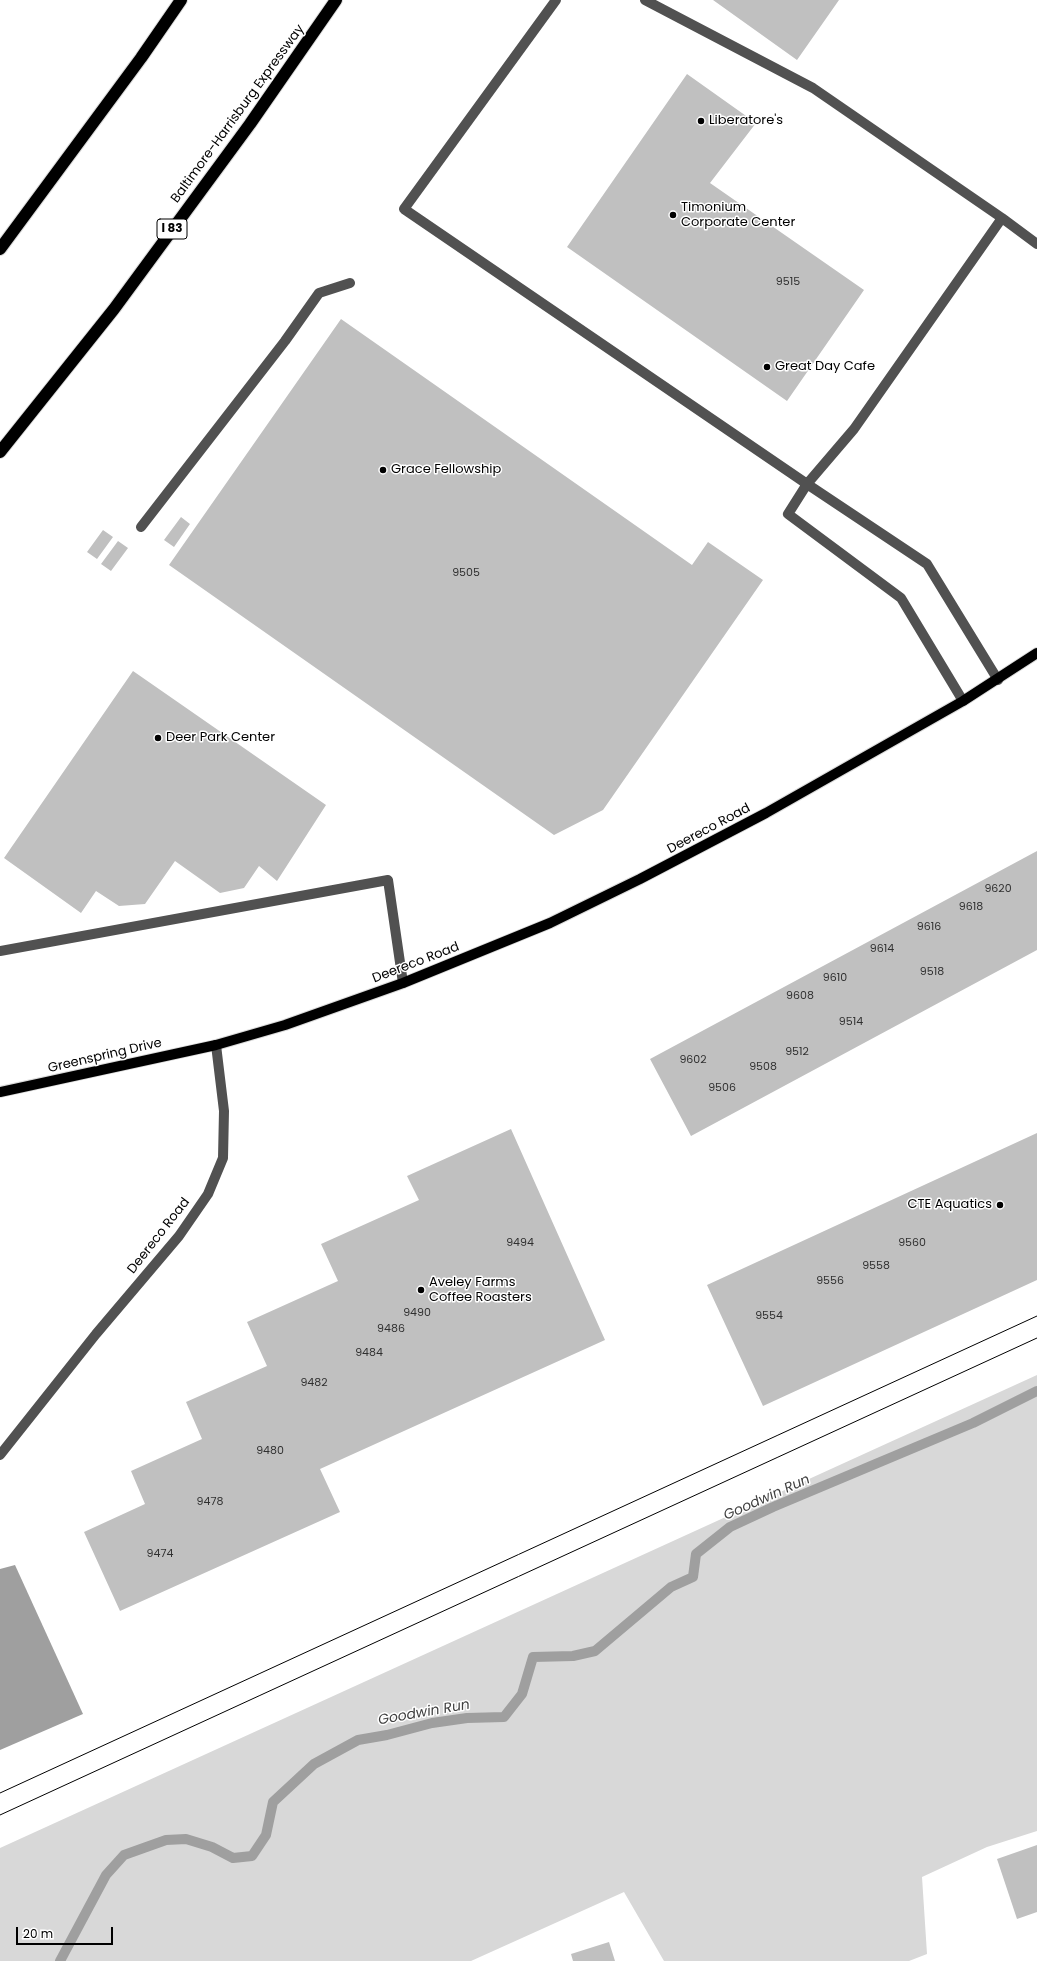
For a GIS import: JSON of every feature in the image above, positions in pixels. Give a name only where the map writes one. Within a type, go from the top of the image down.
[{"type":"highway","points":[[0,249],[141,58],[181,0]]},
{"type":"highway","name":"Baltimore-Harrisburg Expressway","points":[[0,452],[114,309],[250,124],[336,0]]},
{"type":"main road","name":"Deereco Road","points":[[216,1045],[285,1025],[403,983],[550,923],[640,879],[766,813],[963,701],[1037,654]]},
{"type":"main road","name":"Greenspring Drive","points":[[0,1092],[216,1045]]},
{"type":"street","points":[[556,0],[404,209],[807,484],[927,564],[998,680]]},
{"type":"street","points":[[646,0],[813,88],[1002,218],[1037,244]]},
{"type":"street","points":[[963,701],[902,598],[788,514],[807,484],[854,429],[1002,218]]},
{"type":"street","points":[[141,527],[280,347],[319,293],[350,283]]},
{"type":"street","points":[[0,951],[388,880],[403,983]]},
{"type":"street","name":"Deereco Road","points":[[2,1452],[96,1334],[179,1236],[208,1194],[223,1158],[224,1111],[216,1045]]},
{"type":"shaded area","points":[[1037,1375],[1037,1831],[987,1847],[922,1877],[927,1954],[909,1961],[664,1961],[624,1892],[471,1961],[0,1961],[0,1848]]},
{"type":"shaded area","points":[[15,1565],[83,1714],[0,1750],[0,1569]]},
{"type":"building","points":[[713,0],[839,0],[797,60]]},
{"type":"building","name":"Timonium Corporate Center","points":[[687,74],[756,123],[710,183],[864,290],[787,401],[567,247]]},
{"type":"building","points":[[341,319],[692,565],[708,542],[763,580],[603,810],[554,835],[169,565]]},
{"type":"building","points":[[181,517],[190,524],[174,547],[164,540]]},
{"type":"building","points":[[103,530],[113,537],[97,559],[87,552]]},
{"type":"building","points":[[118,541],[128,548],[111,571],[101,564]]},
{"type":"building","name":"Deer Park Center","points":[[133,671],[326,805],[277,881],[259,866],[244,888],[220,893],[175,861],[145,904],[119,906],[96,891],[81,913],[4,858]]},
{"type":"building","points":[[1037,851],[1037,950],[691,1136],[650,1059]]},
{"type":"building","points":[[511,1129],[605,1340],[320,1469],[340,1512],[120,1611],[84,1532],[145,1504],[131,1471],[202,1439],[186,1402],[267,1366],[247,1322],[338,1281],[321,1244],[419,1200],[407,1176]]},
{"type":"building","points":[[1037,1133],[1037,1280],[763,1406],[707,1285]]},
{"type":"building","points":[[1037,1845],[1037,1912],[1017,1919],[997,1859]]},
{"type":"building","points":[[609,1942],[615,1961],[573,1961],[571,1954]]},
{"type":"waterway","name":"Goodwin Run","points":[[60,1961],[106,1875],[124,1855],[166,1840],[186,1839],[212,1847],[233,1858],[252,1856],[266,1835],[273,1802],[314,1764],[358,1740],[387,1735],[432,1723],[467,1718],[504,1717],[522,1694],[533,1657],[573,1656],[595,1651],[671,1587],[693,1577],[696,1554],[730,1527],[773,1507],[973,1423],[1037,1391]]},
{"type":"tram line","points":[[0,1793],[1037,1316]]},
{"type":"tram line","points":[[0,1815],[1037,1338]]},
{"type":"place","name":"Liberatore's","points":[[701,121]]},
{"type":"place","name":"Timonium Corporate Center","points":[[673,215]]},
{"type":"place","name":"Great Day Cafe","points":[[767,367]]},
{"type":"place","name":"Grace Fellowship","points":[[383,470]]},
{"type":"place","name":"Deer Park Center","points":[[158,738]]},
{"type":"place","name":"CTE Aquatics","points":[[1000,1205]]},
{"type":"place","name":"Aveley Farms Coffee Roasters","points":[[421,1290]]}]
